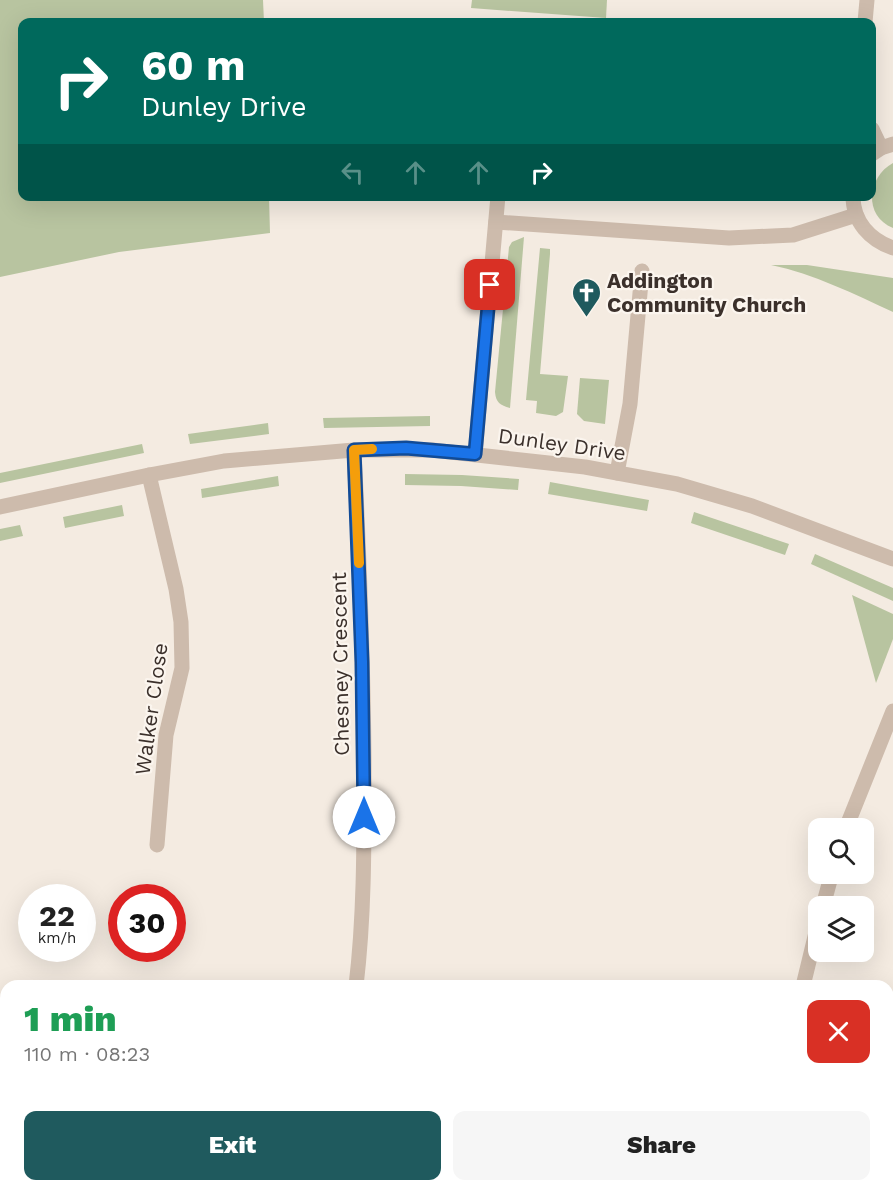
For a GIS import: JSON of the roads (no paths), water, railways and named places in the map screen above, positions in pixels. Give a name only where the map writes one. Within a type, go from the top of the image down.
[{"type":"street","points":[[865,18],[867,0]]},
{"type":"street","points":[[475,454],[498,201]]},
{"type":"street","points":[[854,201],[855,215],[867,233],[882,244],[893,248]]},
{"type":"street","points":[[496,222],[739,238],[793,235],[855,215]]},
{"type":"street","points":[[617,473],[630,404],[642,271]]},
{"type":"street","name":"Dunley Drive","points":[[0,507],[224,461],[406,448],[475,454],[617,473],[677,484],[752,506],[893,559]]},
{"type":"street","name":"Chesney Crescent","points":[[354,450],[364,776],[363,859],[356,980]]},
{"type":"street","name":"Walker Close","points":[[149,475],[176,590],[181,622],[182,668],[165,735],[157,845]]},
{"type":"street","points":[[850,818],[893,711]]},
{"type":"street","points":[[804,980],[809,962]]},
{"type":"place","name":"Addington Community Church","points":[[586,318]]}]
